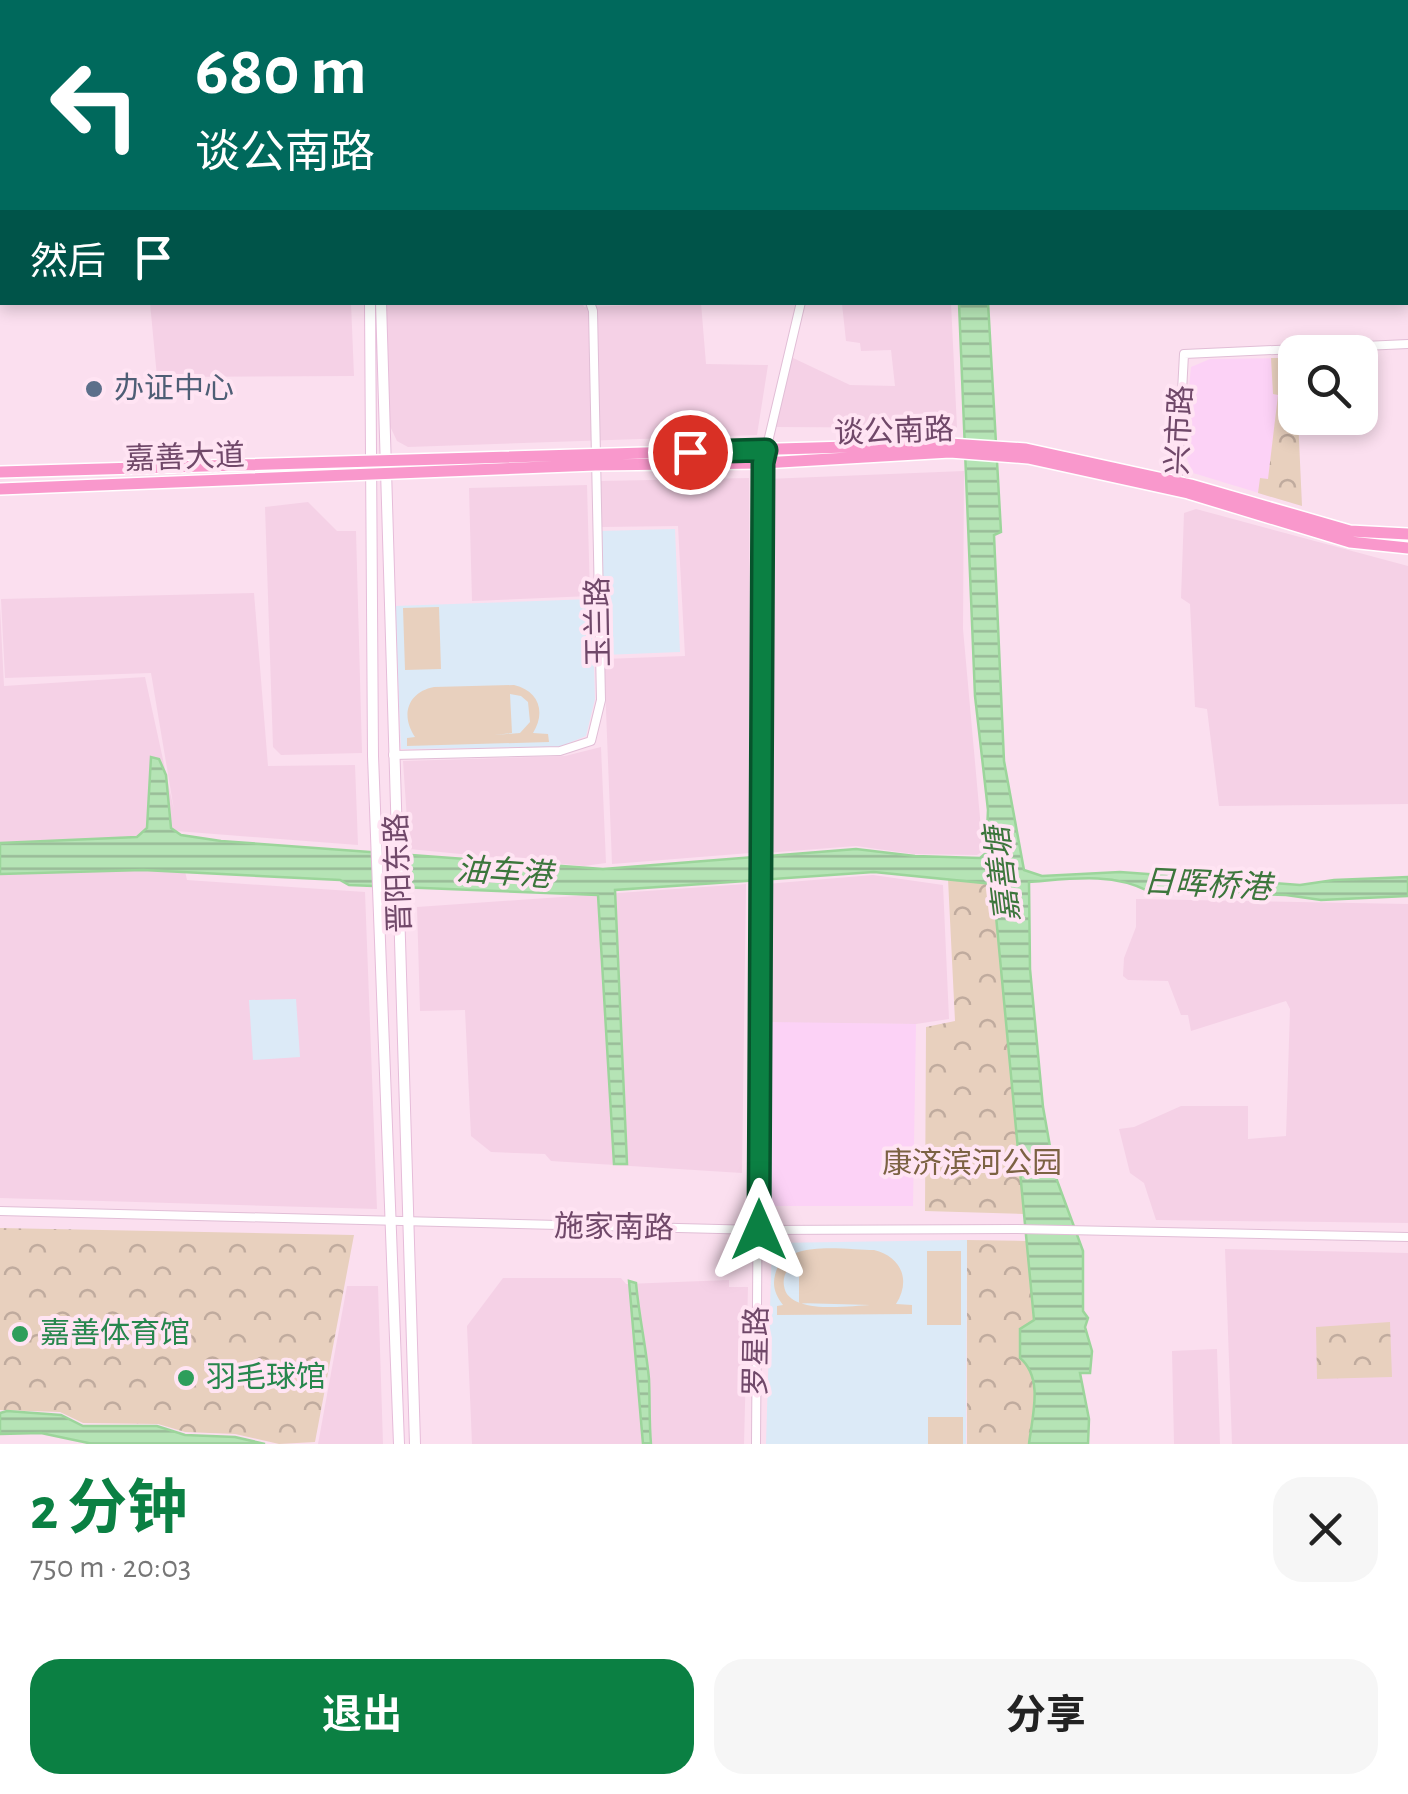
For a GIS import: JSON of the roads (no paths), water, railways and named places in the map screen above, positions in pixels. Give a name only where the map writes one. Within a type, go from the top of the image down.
[{"type":"main road","name":"晋阳东路","points":[[370,305],[376,833],[399,1444]]},
{"type":"main road","name":"晋阳东路","points":[[381,305],[414,1444]]},
{"type":"main road","name":"谈公南路","points":[[371,462],[764,457],[950,448],[1027,454],[1177,486],[1350,532],[1408,534]]},
{"type":"main road","name":"谈公南路","points":[[371,476],[595,460]]},
{"type":"main road","name":"嘉善大道","points":[[0,472],[371,462]]},
{"type":"main road","name":"嘉善大道","points":[[0,489],[371,476]]},
{"type":"main road","name":"谈公南路","points":[[1177,486],[1350,542],[1408,548]]},
{"type":"street","name":"玉兰路","points":[[393,755],[560,752],[591,741],[601,700],[591,305]]},
{"type":"street","name":"罗星路","points":[[756,1444],[764,457],[800,305]]},
{"type":"street","name":"兴市路","points":[[1177,486],[1184,354],[1408,344]]},
{"type":"street","name":"施家南路","points":[[0,1211],[407,1224],[1408,1236]]},
{"type":"water","points":[[959,305],[988,305],[1001,532],[994,535],[1004,761],[1024,870],[1042,876],[1120,872],[1300,885],[1408,877],[1408,896],[1321,900],[1286,895],[1148,891],[1105,879],[1029,882],[1030,969],[1043,1107],[1055,1175],[1083,1251],[1083,1311],[1088,1318],[1085,1327],[1092,1351],[1090,1373],[1080,1373],[1089,1419],[1088,1444],[1029,1444],[1034,1387],[1020,1358],[1020,1329],[1034,1320],[993,884],[874,872],[615,890],[627,1164],[614,1164],[598,895],[349,885],[340,880],[143,870],[0,874],[0,843],[137,837],[147,828],[151,757],[159,759],[166,775],[171,828],[181,835],[221,841],[603,869],[856,849],[980,858],[986,853],[988,810],[975,696]]},
{"type":"water","points":[[629,1281],[636,1283],[646,1355],[651,1444],[643,1444]]},
{"type":"water","points":[[0,1413],[61,1415],[83,1426],[157,1426],[185,1435],[235,1437],[265,1444],[93,1444],[41,1433],[0,1434]]},
{"type":"place","name":"办证中心","points":[[94,389]]},
{"type":"place","name":"嘉善体育馆","points":[[20,1334]]},
{"type":"place","name":"羽毛球馆","points":[[186,1378]]},
{"type":"water label","name":"油车港","points":[[504,873]]},
{"type":"water label","name":"嘉善塘","points":[[1003,874]]},
{"type":"water label","name":"日晖桥港","points":[[1207,885]]},
{"type":"park label","name":"康济滨河公园","points":[[972,1164]]}]
